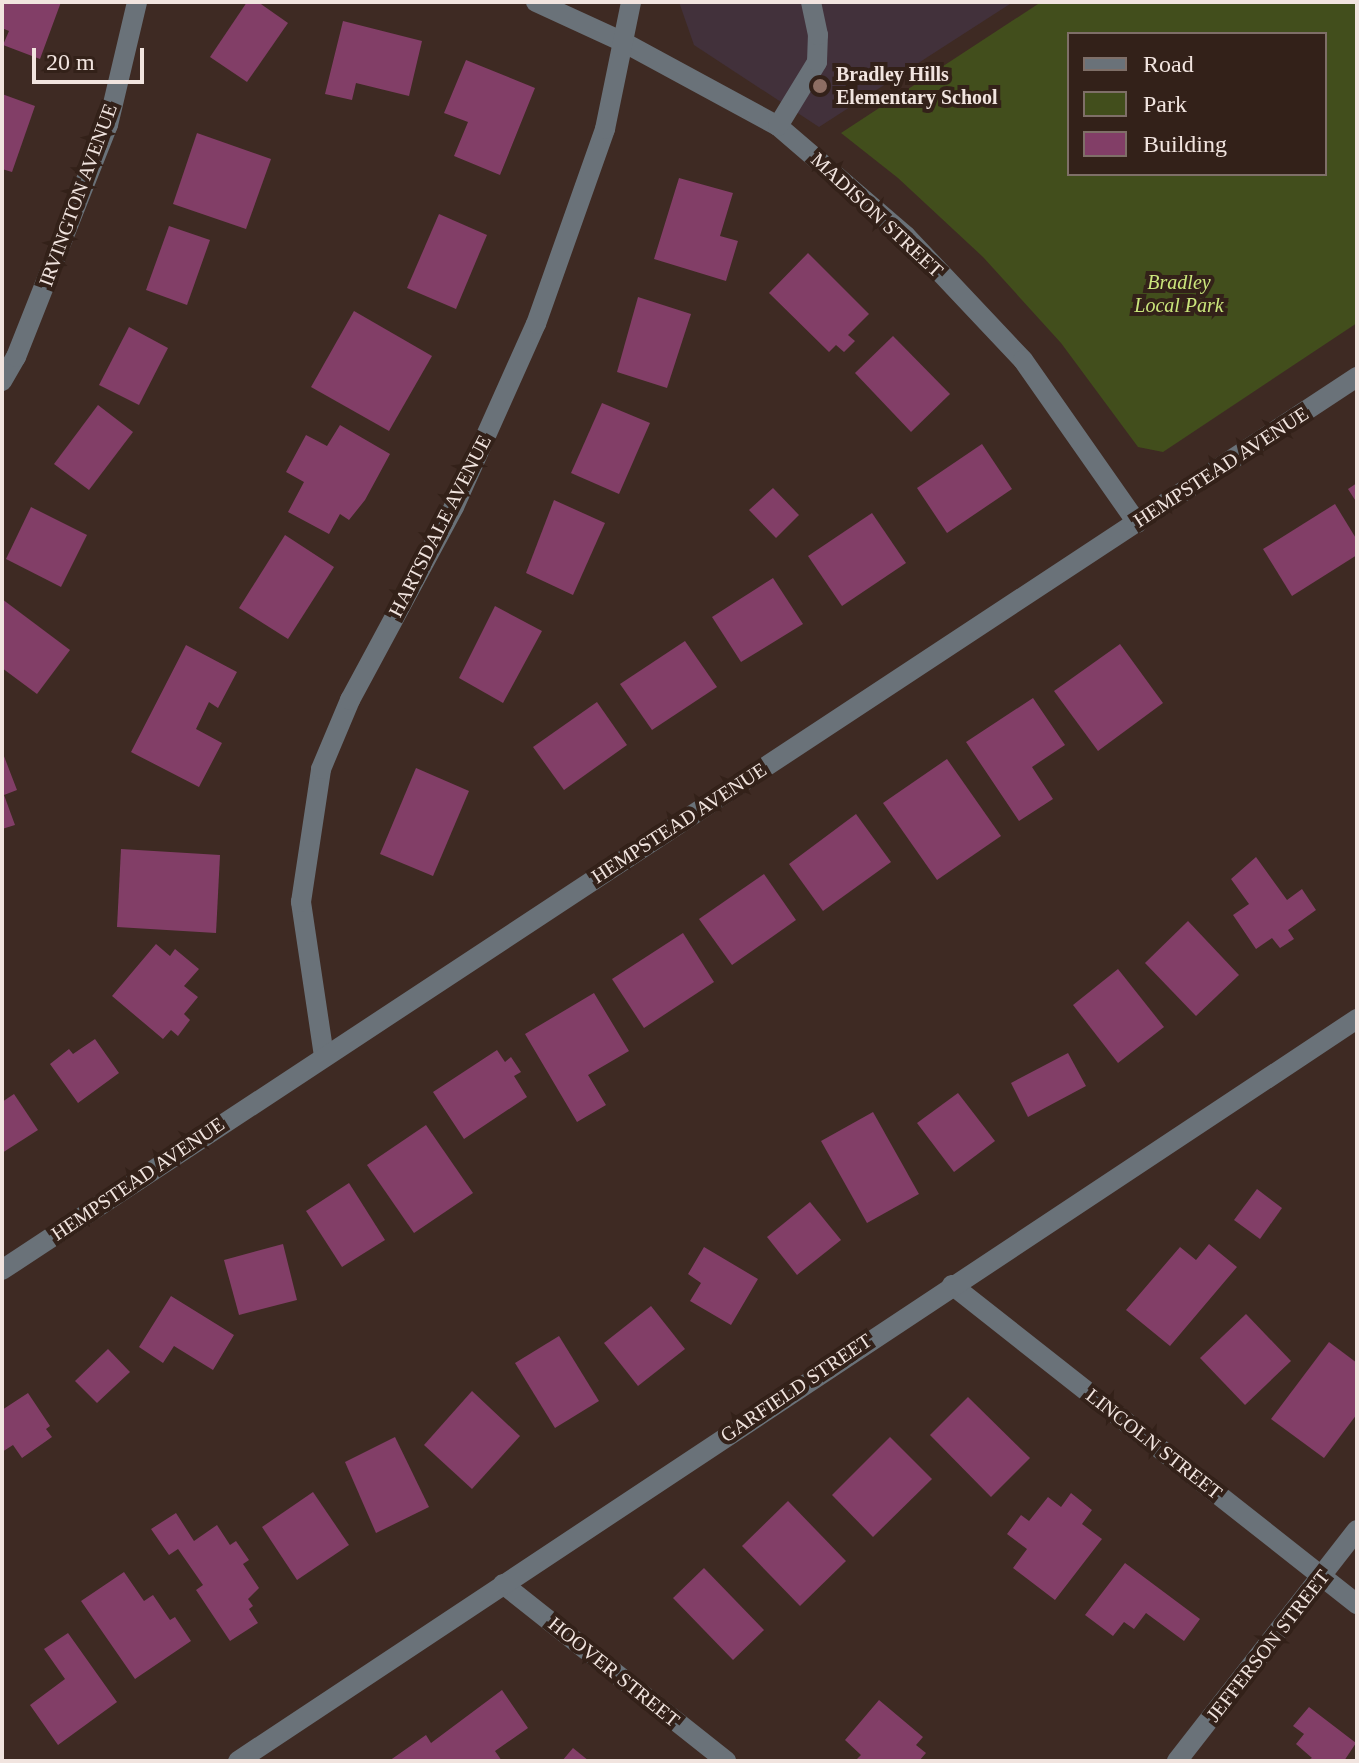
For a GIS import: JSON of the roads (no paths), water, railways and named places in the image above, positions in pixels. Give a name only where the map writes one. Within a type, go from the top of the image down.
[{"type":"street","name":"IRVINGTON AVENUE","points":[[2,381],[16,357],[108,125],[137,2]]},
{"type":"street","name":"MADISON STREET","points":[[536,2],[625,43],[778,126],[906,236],[1023,360],[1137,523]]},
{"type":"street","name":"HARTSDALE AVENUE","points":[[324,1056],[301,902],[321,769],[350,700],[454,507],[536,324],[605,129],[631,2]]},
{"type":"street","points":[[778,126],[817,62],[818,35],[811,2]]},
{"type":"street","name":"HEMPSTEAD AVENUE","points":[[2,1270],[1357,377]]},
{"type":"street","name":"GARFIELD STREET","points":[[238,1761],[1357,1019]]},
{"type":"street","name":"LINCOLN STREET","points":[[952,1285],[1357,1604]]},
{"type":"street","name":"JEFFERSON STREET","points":[[1177,1761],[1357,1530]]},
{"type":"street","name":"HOOVER STREET","points":[[503,1584],[726,1761]]},
{"type":"place","name":"Bradley Hills Elementary School","points":[[820,86]]},
{"type":"park label","name":"Bradley Local Park","points":[[1179,294]]}]
